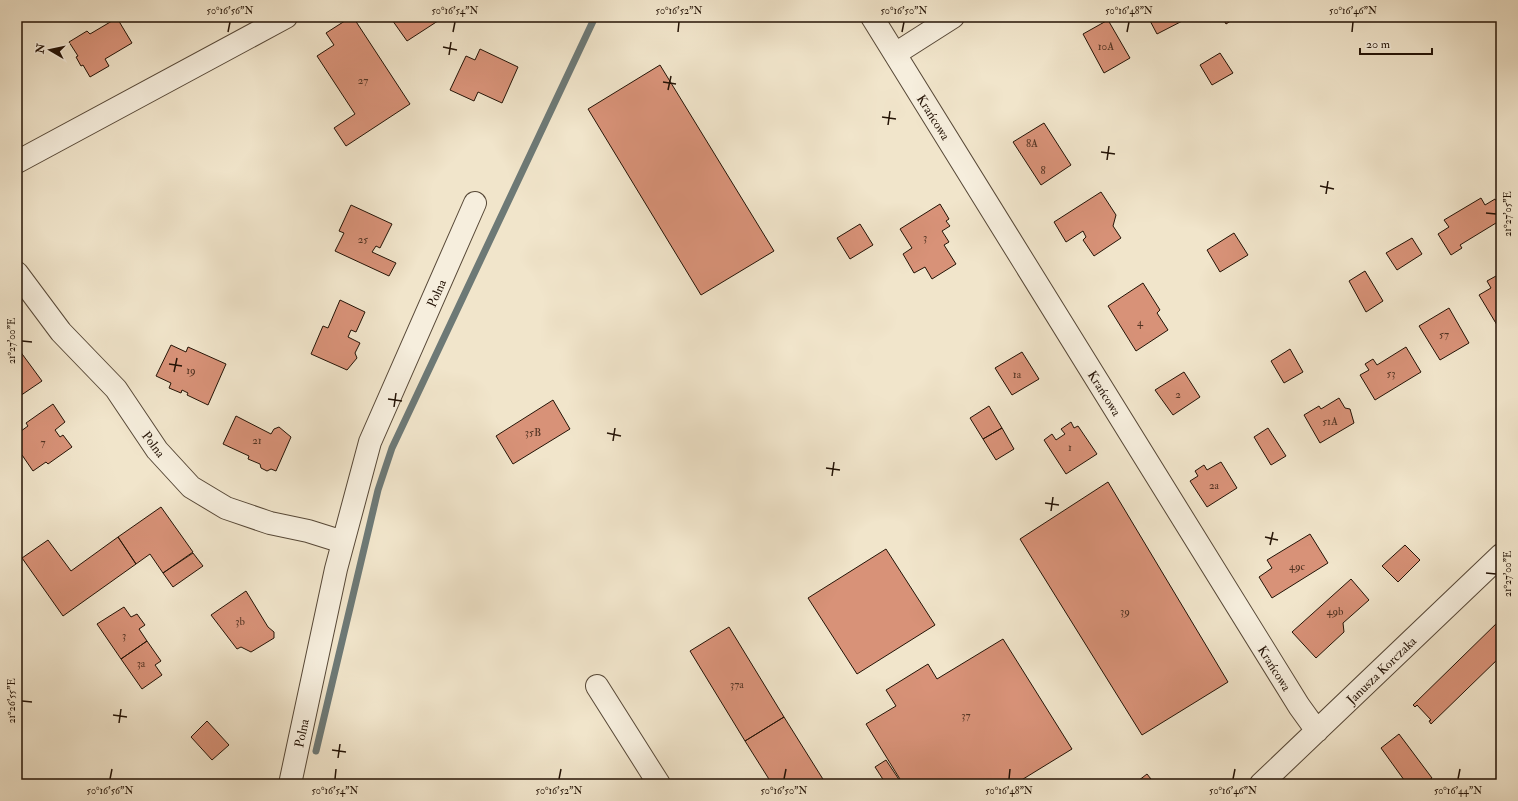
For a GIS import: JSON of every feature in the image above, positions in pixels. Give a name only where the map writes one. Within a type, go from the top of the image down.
[{"type":"street","points":[[17,162],[286,17]]},
{"type":"street","name":"Krańcowa","points":[[872,17],[1299,706],[1317,731]]},
{"type":"street","points":[[895,54],[953,17]]},
{"type":"street","name":"Polna","points":[[290,784],[343,542],[370,442],[475,202]]},
{"type":"street","name":"Polna","points":[[17,272],[61,332],[116,389],[157,450],[191,487],[226,508],[270,523],[308,531],[343,542]]},
{"type":"street","name":"Janusza Korczaka","points":[[1261,784],[1501,555]]},
{"type":"street","points":[[597,686],[659,784]]},
{"type":"building","points":[[353,17],[410,104],[346,146],[334,128],[355,114],[317,56],[334,45],[326,33]]},
{"type":"building","points":[[390,17],[444,17],[407,41]]},
{"type":"building","points":[[1148,17],[1190,17],[1157,34]]},
{"type":"building","points":[[1222,17],[1237,17],[1226,24]]},
{"type":"building","points":[[117,18],[132,43],[105,59],[109,66],[90,77],[83,65],[81,66],[76,57],[78,56],[69,42],[87,31],[90,34]]},
{"type":"building","points":[[1108,20],[1130,58],[1104,73],[1083,34]]},
{"type":"building","points":[[480,49],[518,67],[502,103],[478,92],[474,101],[450,90],[466,56],[475,60]]},
{"type":"building","points":[[1220,53],[1233,73],[1212,85],[1200,65]]},
{"type":"building","points":[[660,65],[774,251],[701,295],[588,109]]},
{"type":"building","points":[[1044,123],[1071,165],[1041,185],[1013,142]]},
{"type":"building","points":[[1101,192],[1116,215],[1113,226],[1121,238],[1094,256],[1083,240],[1086,237],[1083,231],[1066,242],[1054,222]]},
{"type":"building","points":[[1481,198],[1485,205],[1495,199],[1501,208],[1501,224],[1498,226],[1496,223],[1460,245],[1462,248],[1451,255],[1438,234],[1449,227],[1444,220]]},
{"type":"building","points":[[940,204],[949,219],[946,221],[950,226],[942,231],[949,242],[944,245],[956,264],[932,279],[925,267],[914,273],[903,254],[912,248],[900,229]]},
{"type":"building","points":[[351,205],[392,224],[380,248],[376,246],[372,252],[396,263],[389,276],[335,251],[344,233],[339,231]]},
{"type":"building","points":[[860,224],[873,245],[850,259],[837,238]]},
{"type":"building","points":[[1234,233],[1248,255],[1220,272],[1207,250]]},
{"type":"building","points":[[1412,238],[1422,254],[1397,270],[1386,253]]},
{"type":"building","points":[[1365,271],[1383,301],[1366,312],[1349,281]]},
{"type":"building","points":[[1496,276],[1501,282],[1501,323],[1497,325],[1479,295],[1491,288],[1487,281]]},
{"type":"building","points":[[1143,283],[1160,310],[1157,313],[1168,330],[1136,351],[1108,306]]},
{"type":"building","points":[[340,300],[365,312],[356,332],[351,330],[348,337],[360,343],[355,353],[357,358],[347,370],[311,354],[323,326],[328,328]]},
{"type":"building","points":[[1449,308],[1469,343],[1440,360],[1419,326]]},
{"type":"building","points":[[171,345],[186,352],[188,347],[226,364],[208,405],[187,395],[188,393],[182,390],[181,393],[169,388],[171,383],[156,376]]},
{"type":"building","points":[[17,347],[42,381],[17,398]]},
{"type":"building","points":[[1406,347],[1421,372],[1375,400],[1360,375],[1369,370],[1365,364],[1373,359],[1377,365]]},
{"type":"building","points":[[1290,349],[1303,372],[1284,383],[1271,361]]},
{"type":"building","points":[[1022,352],[1039,379],[1012,395],[995,368]]},
{"type":"building","points":[[1184,372],[1200,397],[1173,415],[1155,390]]},
{"type":"building","points":[[1339,398],[1345,408],[1350,409],[1354,423],[1320,443],[1304,415],[1319,406],[1321,409]]},
{"type":"building","points":[[553,400],[570,429],[513,464],[496,436]]},
{"type":"building","points":[[53,404],[65,422],[55,430],[60,437],[63,435],[72,447],[48,464],[46,462],[33,471],[22,455],[17,457],[17,434],[28,426],[26,423]]},
{"type":"building","points":[[989,406],[1002,428],[983,439],[970,418]]},
{"type":"building","points":[[236,416],[271,434],[274,429],[279,427],[291,437],[276,471],[271,469],[267,471],[261,468],[260,464],[248,459],[249,456],[223,444]]},
{"type":"building","points":[[1071,422],[1074,428],[1078,426],[1097,454],[1066,474],[1044,440],[1052,434],[1056,440],[1065,434],[1061,429]]},
{"type":"building","points":[[1002,428],[1014,449],[996,460],[983,439]]},
{"type":"building","points":[[1268,428],[1286,456],[1271,465],[1254,437]]},
{"type":"building","points":[[1221,462],[1237,488],[1207,507],[1190,481],[1198,476],[1195,471],[1204,465],[1207,470]]},
{"type":"building","points":[[1108,482],[1228,682],[1142,735],[1020,539]]},
{"type":"building","points":[[161,507],[193,552],[163,573],[150,554],[136,564],[118,537]]},
{"type":"building","points":[[1310,534],[1328,563],[1272,598],[1259,577],[1272,568],[1267,560]]},
{"type":"building","points":[[118,537],[136,564],[63,616],[22,558],[48,540],[71,571]]},
{"type":"building","points":[[1405,545],[1420,560],[1398,582],[1382,566]]},
{"type":"building","points":[[886,549],[935,625],[857,674],[808,598]]},
{"type":"building","points":[[193,553],[203,566],[173,587],[163,573]]},
{"type":"building","points":[[1351,579],[1369,600],[1343,623],[1344,632],[1316,658],[1292,632]]},
{"type":"building","points":[[246,591],[268,627],[274,632],[274,638],[251,652],[241,647],[237,649],[211,615]]},
{"type":"building","points":[[124,607],[131,617],[137,614],[145,625],[139,629],[147,641],[121,659],[97,624]]},
{"type":"building","points":[[1501,619],[1501,656],[1431,724],[1429,721],[1431,720],[1417,705],[1415,707],[1413,705]]},
{"type":"building","points":[[729,627],[784,717],[745,741],[690,651]]},
{"type":"building","points":[[1003,639],[1072,749],[1015,784],[903,784],[866,724],[896,706],[886,690],[928,664],[937,679]]},
{"type":"building","points":[[147,641],[161,661],[155,665],[162,675],[142,689],[121,659]]},
{"type":"building","points":[[784,717],[826,784],[772,784],[745,741]]},
{"type":"building","points":[[207,721],[229,745],[212,760],[191,737]]},
{"type":"building","points":[[1399,734],[1432,778],[1424,784],[1407,784],[1381,748]]},
{"type":"building","points":[[886,760],[902,784],[886,784],[875,767]]},
{"type":"building","points":[[1147,774],[1155,784],[1134,784]]},
{"type":"waterway","points":[[316,751],[378,490],[392,448],[595,17]]}]
